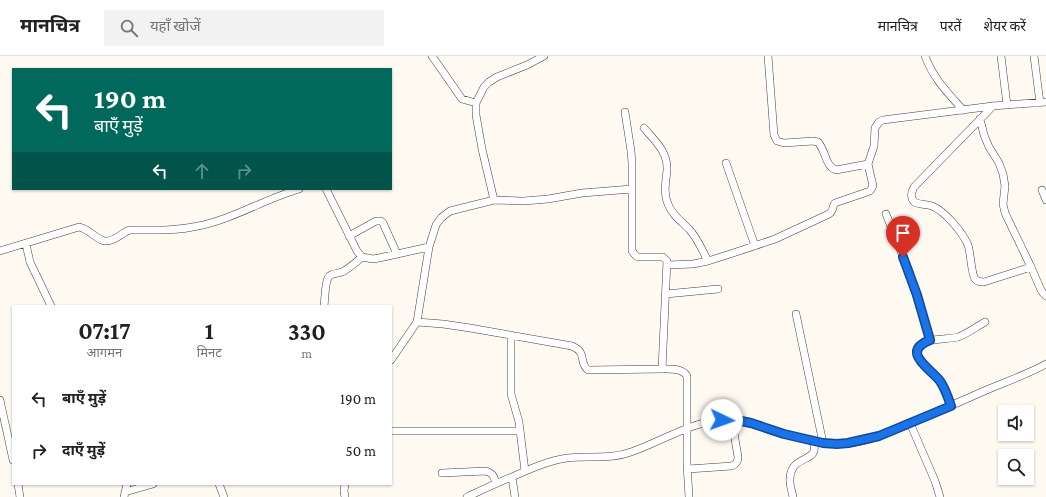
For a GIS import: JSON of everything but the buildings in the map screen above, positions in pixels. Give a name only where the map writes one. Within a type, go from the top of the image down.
[{"type":"street","points":[[432,56],[462,98],[476,104]]},
{"type":"street","points":[[494,200],[482,149],[476,115],[476,104],[484,87],[489,82],[544,56]]},
{"type":"street","points":[[768,56],[774,135],[777,141],[784,143],[818,142],[823,149],[829,165],[836,170],[868,164]]},
{"type":"street","points":[[925,56],[940,84],[963,110]]},
{"type":"street","points":[[1001,56],[1007,105]]},
{"type":"street","points":[[667,265],[693,264],[708,261],[775,239],[829,214],[835,203],[870,191],[873,186],[868,164],[874,146],[875,128],[879,122],[883,120],[993,106],[1043,102],[1034,56]]},
{"type":"street","points":[[993,106],[914,187],[911,192],[911,196],[912,200],[917,204],[928,205],[939,210],[960,232],[968,246],[974,276],[980,282],[1031,267]]},
{"type":"street","points":[[625,112],[631,151],[632,252],[636,256],[663,257],[667,261],[662,368]]},
{"type":"street","points":[[980,119],[991,152],[999,163],[1003,174],[1003,204],[1005,212],[1041,290],[1046,296]]},
{"type":"street","points":[[644,128],[663,151],[666,160],[667,169],[665,196],[668,204],[672,212],[699,242],[708,261]]},
{"type":"street","points":[[726,163],[755,246]]},
{"type":"street","points":[[392,359],[417,322],[429,247],[436,225],[446,214],[458,209],[494,200],[524,201],[582,193],[632,189]]},
{"type":"street","points":[[0,251],[79,227],[87,230],[105,242],[110,241],[130,230],[199,226],[235,215],[296,190]]},
{"type":"street","points":[[326,190],[349,236],[362,257],[379,258],[429,247]]},
{"type":"street","points":[[1042,190],[1046,200]]},
{"type":"street","points":[[886,214],[909,271],[930,340]]},
{"type":"street","points":[[349,236],[376,221],[381,221],[397,254]]},
{"type":"street","points":[[26,244],[30,262],[51,305]]},
{"type":"street","points":[[324,305],[329,276],[331,274],[340,273],[362,257]]},
{"type":"street","points":[[666,294],[718,289]]},
{"type":"street","points":[[796,314],[823,443]]},
{"type":"street","points":[[417,322],[443,324],[572,346],[577,348],[582,354],[584,366],[588,370],[662,368],[681,370],[687,376],[689,497]]},
{"type":"street","points":[[951,406],[942,384],[918,358],[917,350],[922,343],[930,340],[957,337],[985,322]]},
{"type":"street","points":[[511,335],[511,394],[513,405],[518,417],[525,471]]},
{"type":"street","points":[[467,497],[496,483],[548,462],[568,458],[611,456],[630,453],[688,429],[713,421],[722,420],[751,423],[784,434],[823,443],[837,444],[864,440],[879,436],[951,406],[1046,364]]},
{"type":"street","points":[[0,400],[12,455]]},
{"type":"street","points":[[688,469],[732,466],[737,463],[738,457],[732,421]]},
{"type":"street","points":[[910,423],[935,480],[940,497]]},
{"type":"street","points":[[392,431],[520,431]]},
{"type":"street","points":[[793,497],[790,476],[799,461],[813,453],[814,441]]},
{"type":"street","points":[[442,473],[486,471],[491,473],[496,483]]},
{"type":"street","points":[[512,477],[515,497]]},
{"type":"street","points":[[18,485],[20,497]]},
{"type":"street","points":[[125,494],[150,485]]},
{"type":"street","points":[[219,485],[224,497]]},
{"type":"street","points":[[345,485],[345,497]]},
{"type":"route","points":[[722,420],[751,423],[784,434],[823,443],[837,444],[879,436],[951,406],[942,384],[918,358],[917,350],[919,346],[930,340],[917,295],[903,257]]}]
